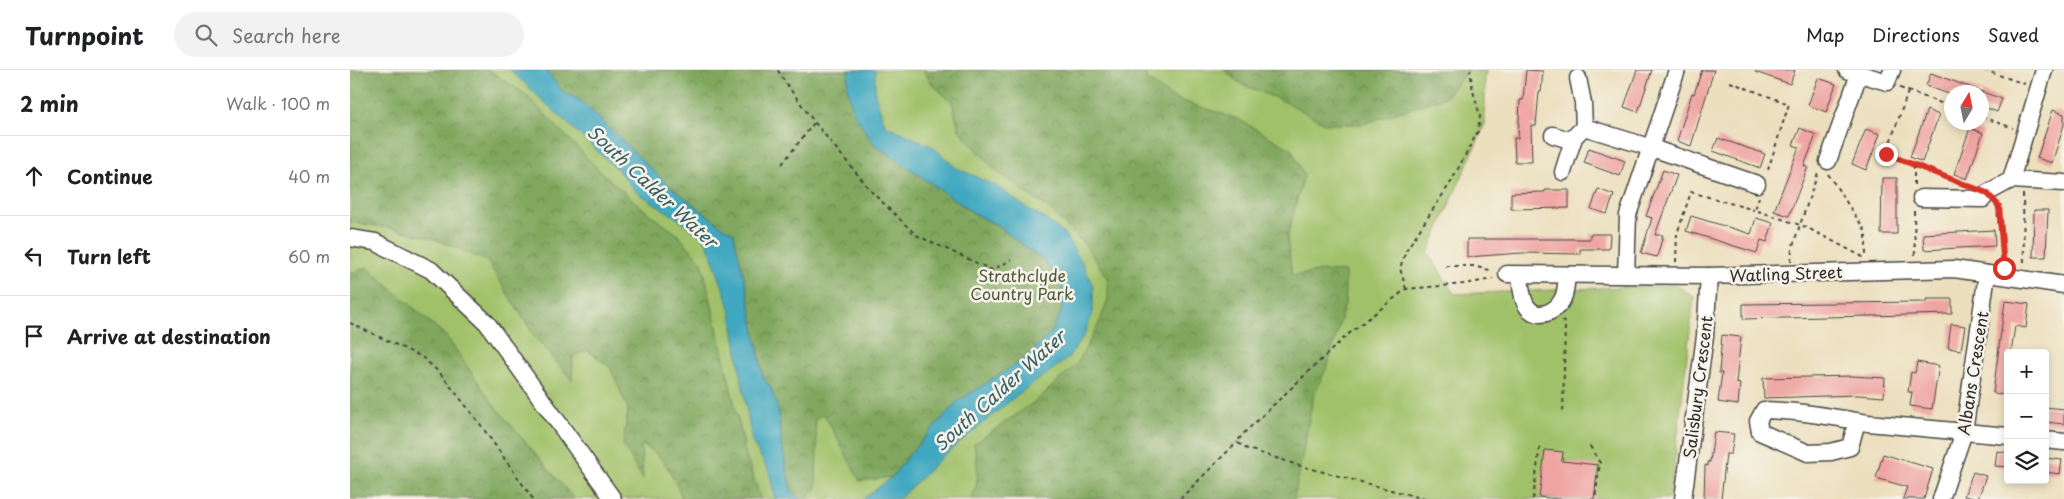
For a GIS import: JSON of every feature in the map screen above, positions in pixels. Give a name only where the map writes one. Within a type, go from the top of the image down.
[{"type":"street","points":[[1626,275],[1628,215],[1677,70]]},
{"type":"street","points":[[2017,181],[2025,132],[2044,70]]},
{"type":"street","points":[[1825,162],[1853,72],[1889,76]]},
{"type":"street","points":[[1563,172],[1574,137],[1584,127],[1583,103],[1578,78]]},
{"type":"street","points":[[1584,127],[1761,185]]},
{"type":"street","points":[[1553,135],[1573,141]]},
{"type":"street","points":[[1916,198],[1983,199],[1987,193],[2017,181],[2064,183]]},
{"type":"street","points":[[350,238],[375,242],[431,270],[487,323],[613,499]]},
{"type":"street","name":"Watling Street","points":[[1514,275],[1709,276],[1954,269],[2064,285]]},
{"type":"street","name":"Albans Crescent","points":[[1941,499],[1964,432],[1987,274]]},
{"type":"street","points":[[1514,275],[1528,307],[1538,314],[1550,313],[1559,306],[1564,296],[1567,275]]},
{"type":"street","name":"Salisbury Crescent","points":[[1682,499],[1705,336],[1709,276]]},
{"type":"street","points":[[1856,421],[1850,447],[1831,452],[1808,453],[1760,432],[1758,422],[1764,410],[1790,411],[1856,421],[2004,436]]},
{"type":"street","points":[[2049,440],[2064,442]]},
{"type":"path","points":[[778,70],[814,123],[872,192],[916,235],[992,270],[1011,260]]},
{"type":"path","points":[[1406,289],[1400,268],[1407,249],[1451,182],[1478,131],[1480,116],[1473,91],[1470,70]]},
{"type":"path","points":[[1984,70],[2039,89]]},
{"type":"path","points":[[1889,76],[1908,92],[1944,104]]},
{"type":"path","points":[[1730,82],[1789,104],[1761,185],[1755,210]]},
{"type":"path","points":[[1908,92],[1886,154],[1987,193],[1999,206],[2004,268]]},
{"type":"path","points":[[1989,120],[2025,132]]},
{"type":"path","points":[[782,164],[814,123]]},
{"type":"path","points":[[1791,273],[1792,248],[1825,162]]},
{"type":"path","points":[[1676,264],[1676,234],[1691,192],[1800,225],[1866,259],[1866,232],[1825,162]]},
{"type":"path","points":[[1914,165],[1916,269]]},
{"type":"path","points":[[2017,181],[2024,270]]},
{"type":"path","points":[[1446,266],[1473,266],[1514,275]]},
{"type":"path","points":[[1180,499],[1238,442],[1243,434],[1346,336],[1406,289],[1464,284],[1514,275]]},
{"type":"path","points":[[1554,310],[1565,324],[1563,414]]},
{"type":"path","points":[[350,323],[422,356],[440,372],[478,421],[533,499]]},
{"type":"path","points":[[1238,442],[1245,448],[1301,466],[1425,499]]},
{"type":"path","points":[[1533,499],[1540,445]]},
{"type":"path","points":[[1590,446],[1600,463],[1596,499]]},
{"type":"green space","name":"Strathclyde Country Park","points":[[350,70],[1487,70],[1485,75],[1485,124],[1428,253],[1454,294],[1676,285],[1694,297],[1670,499],[350,499]]},
{"type":"green space","points":[[350,70],[485,70],[495,74],[525,94],[605,176],[648,213],[677,234],[702,262],[747,459],[761,499],[682,499],[676,483],[661,459],[649,448],[641,445],[643,480],[623,445],[628,409],[610,367],[587,350],[573,356],[572,380],[535,337],[487,261],[435,239],[391,228],[350,222]]},
{"type":"green space","points":[[546,70],[780,70],[784,72],[783,70],[849,70],[847,88],[873,143],[975,214],[997,225],[1045,262],[1062,284],[1062,310],[1051,333],[1024,359],[958,401],[908,456],[892,477],[860,481],[824,414],[815,420],[817,447],[816,490],[806,499],[800,499],[791,490],[781,442],[779,413],[771,388],[763,377],[747,289],[733,233],[667,184],[581,101],[562,91]]},
{"type":"green space","points":[[923,70],[1144,70],[1147,79],[1173,98],[1238,119],[1291,149],[1304,175],[1287,237],[1292,276],[1323,271],[1345,272],[1345,304],[1328,365],[1314,394],[1294,499],[971,499],[977,479],[974,444],[1036,401],[1077,364],[1099,324],[1108,299],[1108,279],[1086,246],[1049,209],[996,171],[959,130],[952,102],[933,85]]},
{"type":"green space","points":[[1224,70],[1469,70],[1445,97],[1363,124],[1326,124],[1290,104],[1241,84]]},
{"type":"green space","points":[[367,267],[446,336],[494,405],[574,499],[350,499],[350,274]]},
{"type":"water","name":"South Calder Water","points":[[510,70],[546,70],[562,91],[581,101],[667,184],[723,227],[733,232],[747,289],[763,377],[771,388],[779,413],[781,442],[791,490],[800,499],[775,499],[769,471],[752,442],[730,308],[706,240],[677,218],[635,191],[618,170]]},
{"type":"water","name":"South Calder Water","points":[[849,70],[875,70],[875,94],[885,125],[933,147],[955,167],[996,186],[1064,234],[1081,260],[1093,286],[1093,311],[1085,334],[1067,359],[1016,396],[942,457],[899,499],[863,499],[892,477],[908,456],[958,401],[1024,359],[1051,333],[1062,310],[1062,284],[1045,262],[997,225],[975,214],[873,143],[854,114],[847,88]]},
{"type":"building","points":[[1526,70],[1543,71],[1541,92],[1539,92],[1536,126],[1531,125],[1532,162],[1515,162],[1514,138],[1518,138],[1520,100],[1523,100]]},
{"type":"building","points":[[1637,70],[1652,70],[1638,112],[1624,107]]},
{"type":"building","points":[[1702,70],[1714,70],[1691,146],[1677,141],[1692,93],[1694,94]]},
{"type":"building","points":[[1756,70],[1795,70],[1790,84],[1755,72]]},
{"type":"building","points":[[1931,73],[1964,85],[1944,85],[1944,92],[1926,86]]},
{"type":"building","points":[[1818,78],[1836,84],[1826,112],[1808,105]]},
{"type":"building","points":[[1989,94],[2002,99],[1997,112],[1989,109]]},
{"type":"building","points":[[1927,110],[1939,115],[1922,162],[1910,157]]},
{"type":"building","points":[[2053,110],[2064,114],[2064,125],[2052,163],[2037,158]]},
{"type":"building","points":[[1800,128],[1816,135],[1804,166],[1808,167],[1789,216],[1774,211],[1799,147],[1793,145]]},
{"type":"building","points":[[1866,129],[1880,134],[1866,170],[1852,164]]},
{"type":"building","points":[[1969,130],[1983,133],[1967,179],[1954,174]]},
{"type":"building","points":[[1718,138],[1765,154],[1760,168],[1713,151]]},
{"type":"building","points":[[1589,148],[1625,161],[1620,176],[1584,163]]},
{"type":"building","points":[[1663,170],[1677,175],[1655,235],[1663,235],[1657,257],[1641,253],[1652,218],[1646,216]]},
{"type":"building","points":[[1882,178],[1897,178],[1897,234],[1881,234]]},
{"type":"building","points":[[1598,189],[1614,195],[1607,214],[1591,209]]},
{"type":"building","points":[[1545,190],[1569,190],[1569,208],[1511,209],[1511,193],[1545,192]]},
{"type":"building","points":[[2034,210],[2048,210],[2046,257],[2033,257]]},
{"type":"building","points":[[1691,216],[1751,234],[1756,218],[1773,223],[1767,242],[1761,240],[1757,253],[1686,231]]},
{"type":"building","points":[[1994,230],[1995,246],[1924,250],[1923,234]]},
{"type":"building","points":[[1590,234],[1610,234],[1609,249],[1580,249],[1580,254],[1522,253],[1467,257],[1467,239],[1590,239]]},
{"type":"building","points":[[1926,299],[1952,299],[1952,314],[1743,319],[1743,304],[1926,302]]},
{"type":"building","points":[[2005,301],[2029,304],[2026,328],[2015,326],[2012,349],[2004,349],[2004,395],[1993,393]]},
{"type":"building","points":[[1951,324],[1965,326],[1961,350],[1948,348]]},
{"type":"building","points":[[1722,335],[1741,337],[1736,383],[1740,384],[1738,405],[1718,402],[1722,373],[1719,373]]},
{"type":"building","points":[[1917,362],[1939,366],[1932,409],[1910,406],[1912,392],[1908,392],[1911,372],[1915,373]]},
{"type":"building","points":[[1852,376],[1885,378],[1884,397],[1858,395],[1764,398],[1763,378]]},
{"type":"building","points":[[2049,407],[2064,409],[2064,424],[2049,422]]},
{"type":"building","points":[[1714,432],[1734,434],[1731,454],[1726,454],[1721,499],[1704,499],[1705,465],[1708,466],[1708,461],[1710,462]]},
{"type":"building","points":[[1545,450],[1563,452],[1562,461],[1598,465],[1594,499],[1539,497]]},
{"type":"building","points":[[1997,451],[2004,452],[2004,467],[1995,466]]},
{"type":"building","points":[[1883,454],[1933,469],[1924,499],[1903,499],[1907,487],[1876,478]]},
{"type":"building","points":[[2049,458],[2062,460],[2060,474],[2049,473]]},
{"type":"building","points":[[1973,472],[1986,476],[1978,499],[1964,496]]},
{"type":"route","points":[[1886,154],[1987,193],[1999,206],[2004,268]]}]
